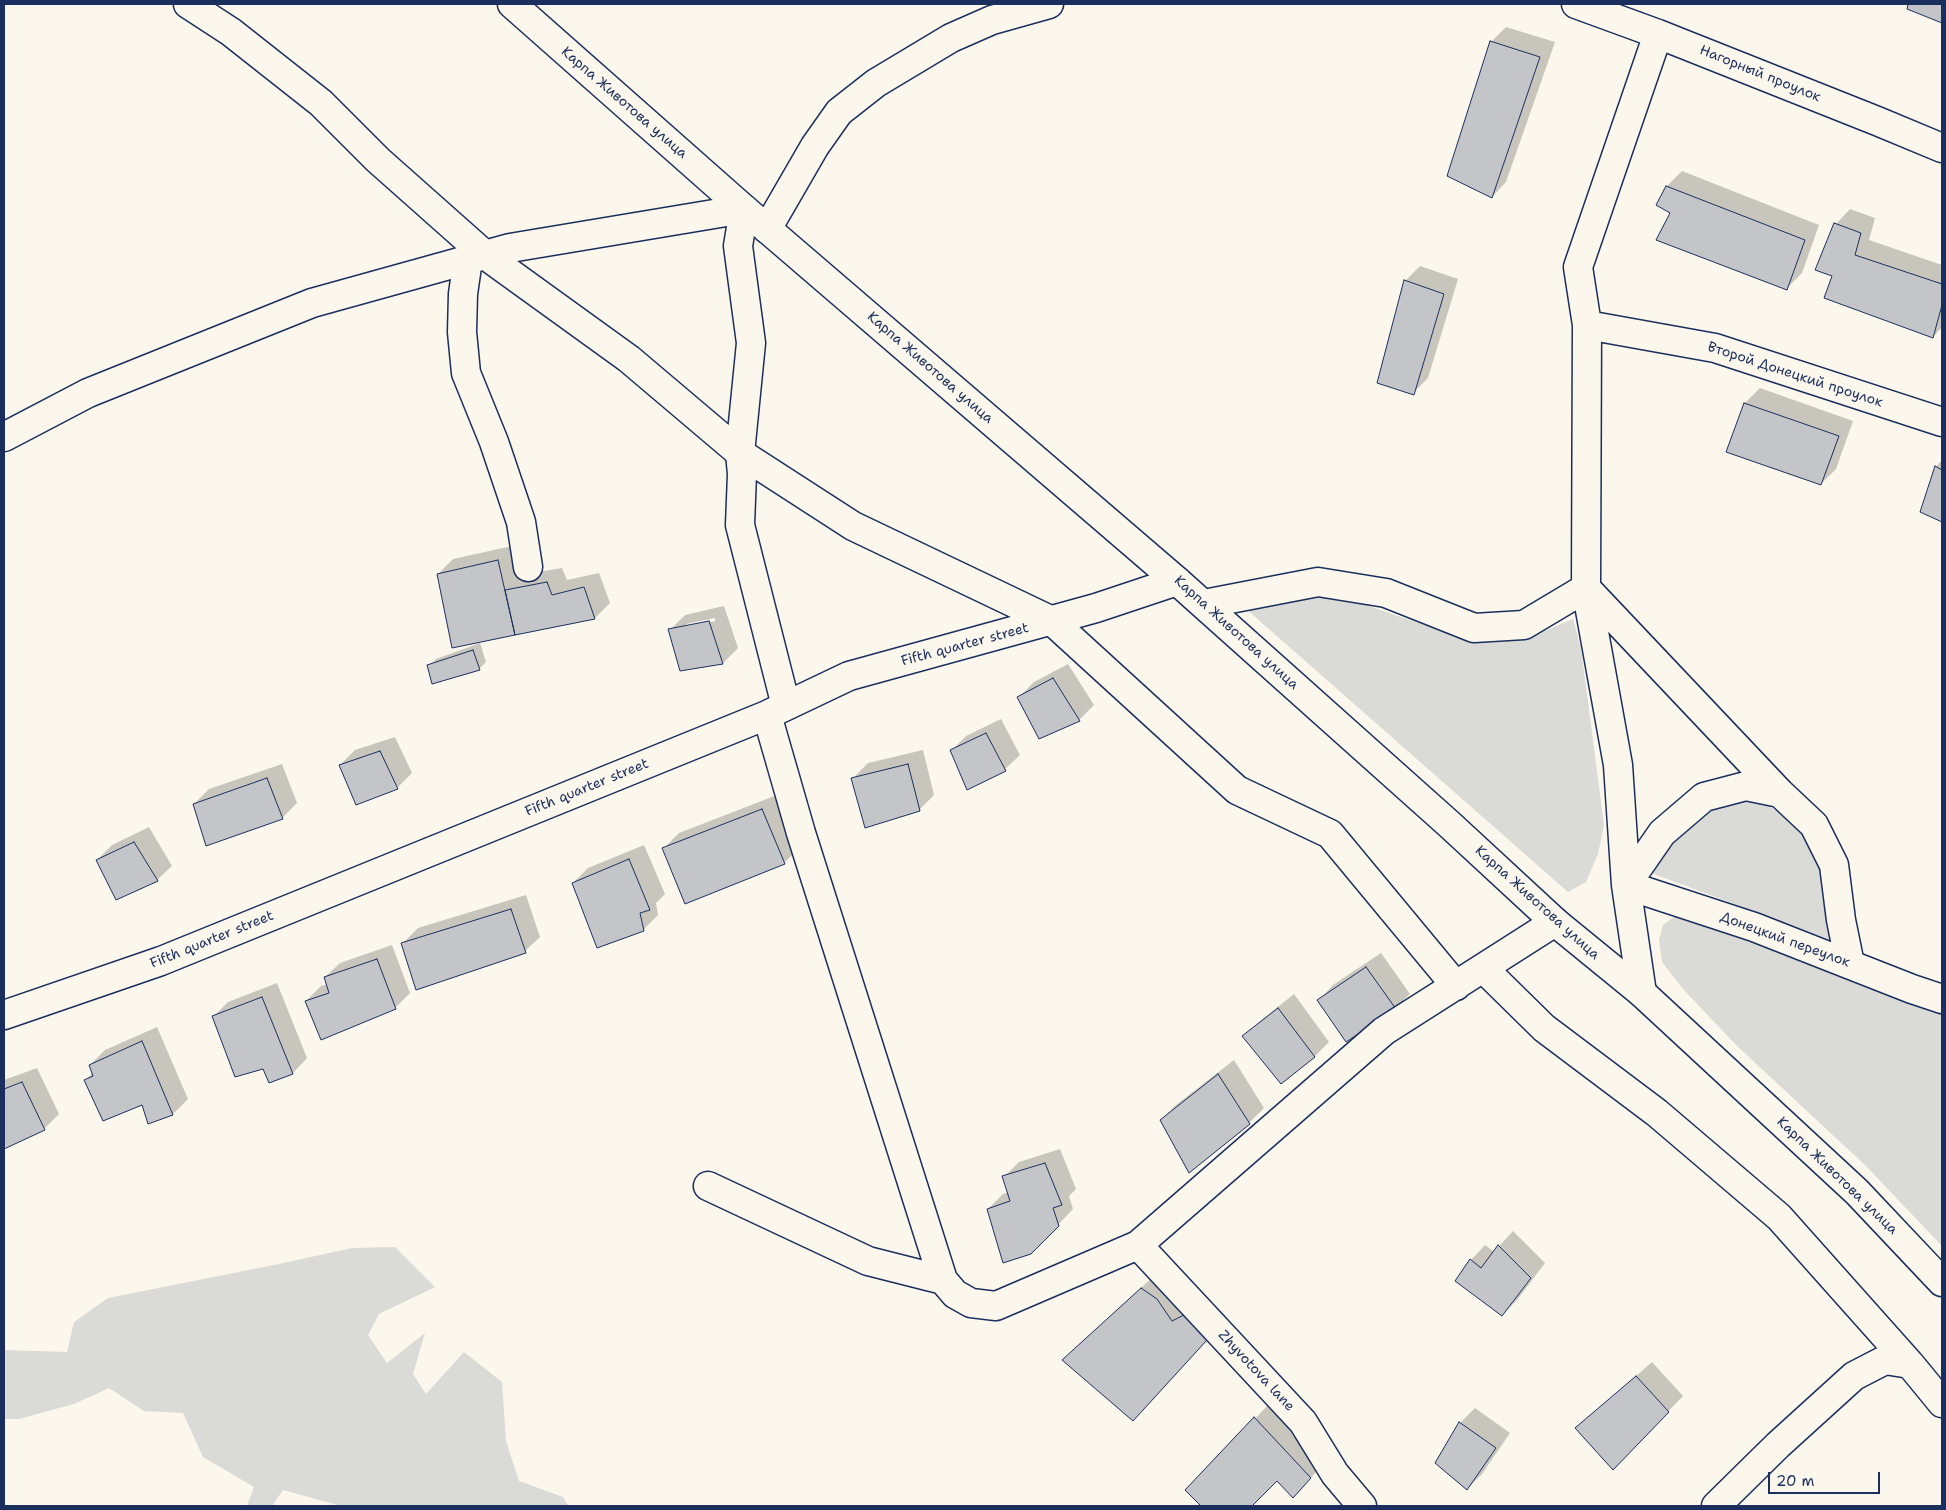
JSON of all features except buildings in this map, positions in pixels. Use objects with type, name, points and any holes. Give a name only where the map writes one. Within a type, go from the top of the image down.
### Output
[{"type":"street","points":[[188,4],[231,32],[321,103],[476,257],[629,359],[740,453],[853,526],[1052,621],[1237,790],[1330,834],[1456,986]]},
{"type":"street","name":"Карпа Животова улица","points":[[512,4],[767,229],[1177,580],[1556,922],[1642,993],[1857,1192],[1942,1282]]},
{"type":"street","points":[[767,229],[815,146],[840,112],[876,83],[951,38],[992,20],[1049,4]]},
{"type":"street","name":"Нагорный проулок","points":[[1576,4],[1658,34],[1942,148]]},
{"type":"street","points":[[1642,993],[1626,885],[1618,765],[1586,588],[1587,325],[1578,267],[1658,34]]},
{"type":"street","points":[[4,437],[88,393],[312,303],[510,248],[744,209],[738,246],[751,343],[740,453],[740,525],[801,833],[942,1280],[955,1294],[972,1303],[996,1306],[1138,1245],[1384,1031],[1556,922]]},
{"type":"street","points":[[476,257],[462,304],[462,332],[466,373],[494,442],[522,522],[528,567]]},
{"type":"street","name":"Второй Донецкий проулок","points":[[1587,325],[1715,348],[1942,422]]},
{"type":"street","name":"Fifth quarter street","points":[[4,1015],[161,961],[777,710],[850,676],[1052,621],[1177,580]]},
{"type":"street","points":[[1204,604],[1318,582],[1386,594],[1474,628],[1524,625],[1586,588]]},
{"type":"street","points":[[1586,588],[1780,793],[1814,825],[1834,865],[1841,920],[1850,964]]},
{"type":"street","points":[[1626,885],[1662,833],[1704,797],[1746,786],[1780,793]]},
{"type":"street","name":"Донецкий переулок","points":[[1626,885],[1754,927],[1942,1000]]},
{"type":"street","points":[[1483,968],[1544,1028],[1657,1113],[1778,1217],[1910,1364],[1942,1403]]},
{"type":"street","points":[[708,1186],[868,1261],[942,1280]]},
{"type":"street","name":"Zhyvotova lane","points":[[1138,1245],[1302,1422],[1335,1474],[1362,1506]]},
{"type":"street","points":[[1716,1506],[1778,1445],[1854,1376],[1884,1360],[1910,1364]]},
{"type":"shaded area","points":[[1323,597],[1366,605],[1474,642],[1523,640],[1573,619],[1581,648],[1604,825],[1598,854],[1586,882],[1568,892],[1245,608],[1288,598]]},
{"type":"shaded area","points":[[1755,799],[1794,820],[1818,850],[1834,941],[1651,873],[1667,846],[1714,805]]},
{"type":"shaded area","points":[[1681,912],[1942,1010],[1942,1246],[1865,1165],[1737,1046],[1683,989],[1662,962],[1659,940],[1663,925]]},
{"type":"shaded area","points":[[395,1247],[435,1287],[379,1314],[368,1335],[387,1363],[425,1333],[413,1374],[426,1394],[464,1352],[502,1382],[506,1441],[519,1481],[563,1497],[568,1506],[341,1506],[283,1490],[272,1506],[247,1506],[254,1487],[203,1457],[183,1413],[144,1411],[109,1388],[74,1404],[19,1419],[4,1419],[4,1350],[67,1352],[74,1322],[108,1298],[352,1248]]}]
